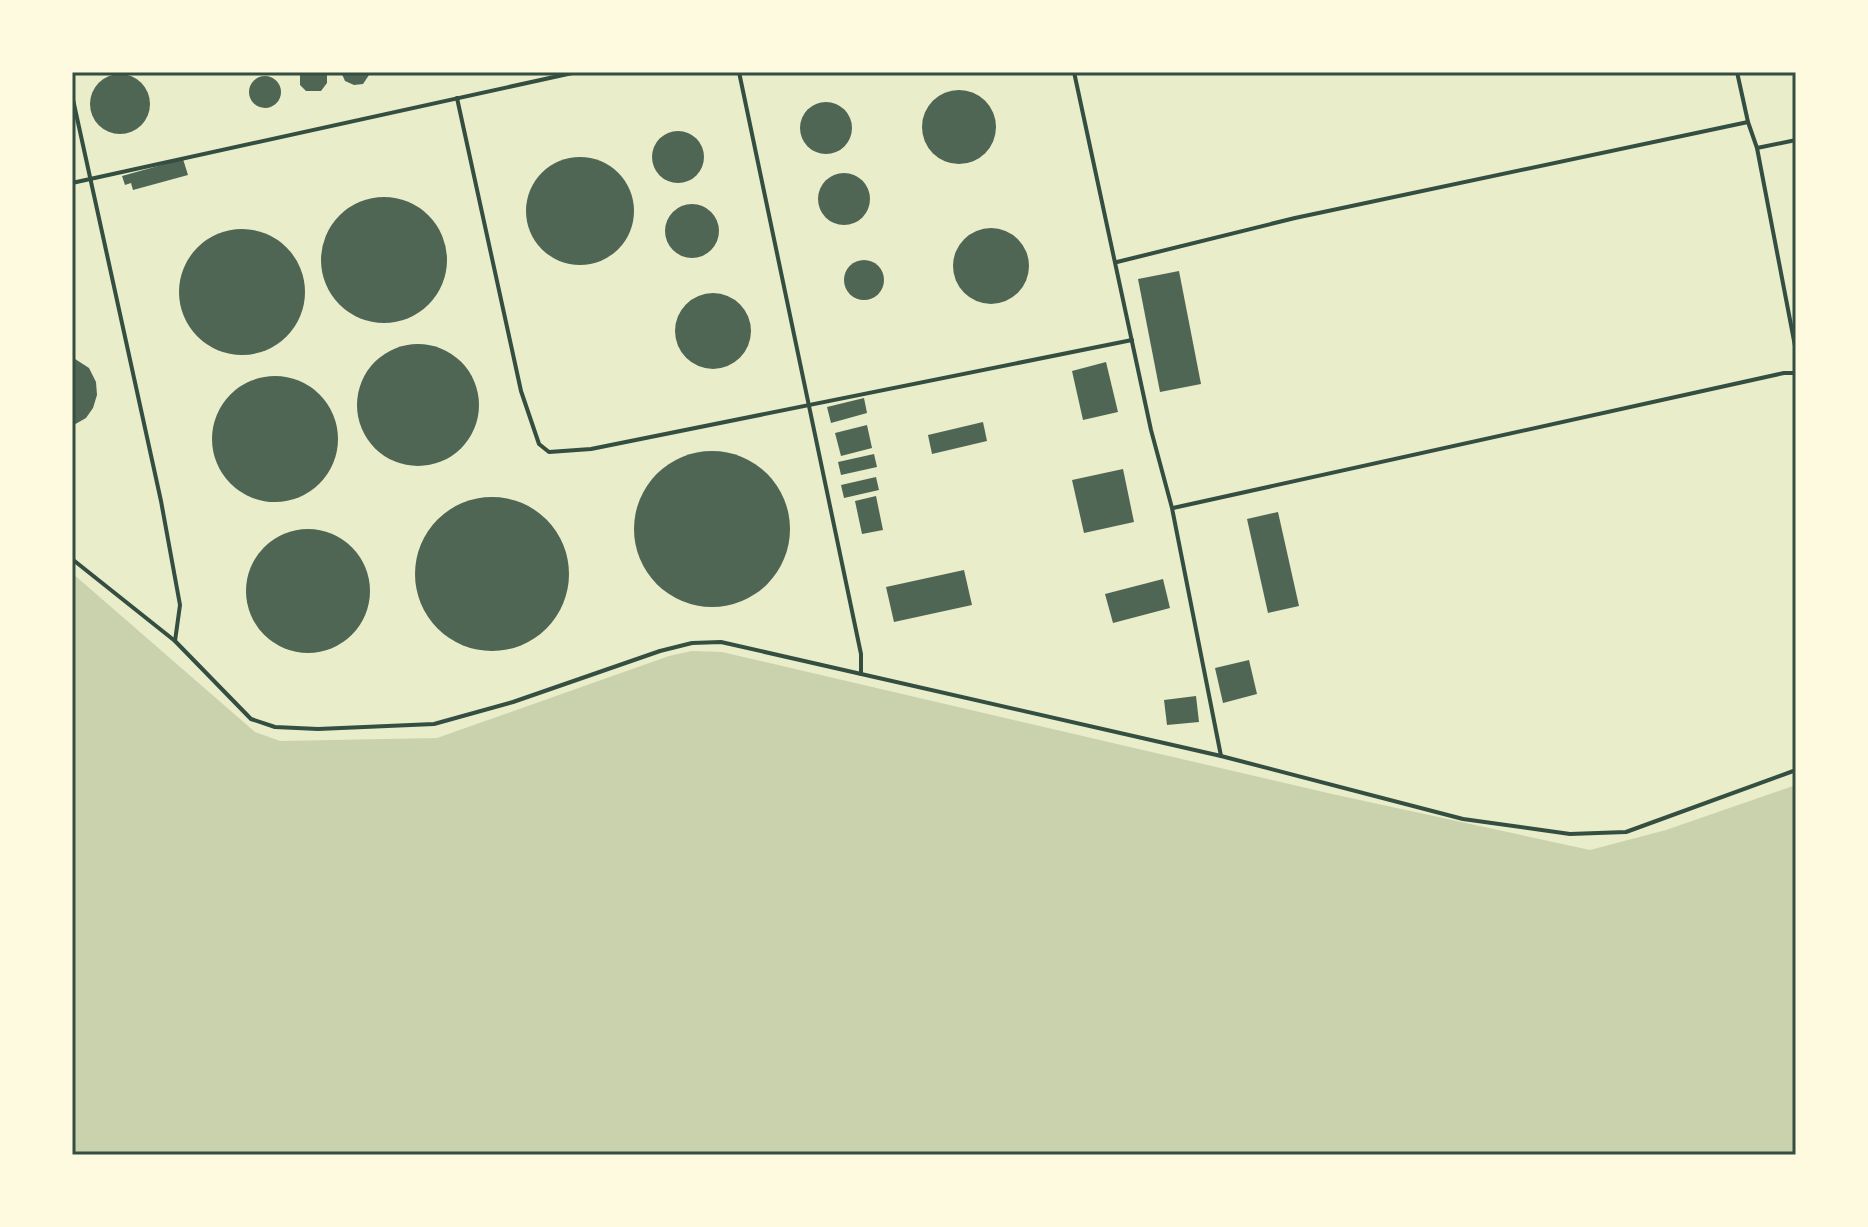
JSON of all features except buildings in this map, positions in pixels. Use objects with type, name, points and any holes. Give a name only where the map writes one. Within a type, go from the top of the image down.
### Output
[{"type":"lane","points":[[72,183],[577,72]]},
{"type":"lane","points":[[739,72],[861,654],[861,674]]},
{"type":"lane","points":[[1074,72],[1151,430],[1172,508],[1221,756]]},
{"type":"lane","points":[[1737,72],[1757,148],[1796,351]]},
{"type":"lane","points":[[72,95],[161,501],[180,605],[175,641]]},
{"type":"lane","points":[[457,98],[521,391],[539,444],[549,452],[591,449],[1132,340]]},
{"type":"lane","points":[[1116,262],[1295,218],[1748,122]]},
{"type":"lane","points":[[1757,148],[1796,140]]},
{"type":"lane","points":[[1172,508],[1784,373],[1796,373]]},
{"type":"lane","points":[[72,559],[175,641],[251,719],[275,727],[318,729],[434,724],[513,702],[660,651],[692,643],[721,642],[1221,756],[1463,819],[1570,834],[1626,832],[1796,770]]},
{"type":"green space","points":[[72,573],[255,732],[280,741],[437,738],[669,656],[692,651],[722,652],[1332,794],[1590,850],[1666,830],[1796,785],[1796,1155],[72,1155]]}]
